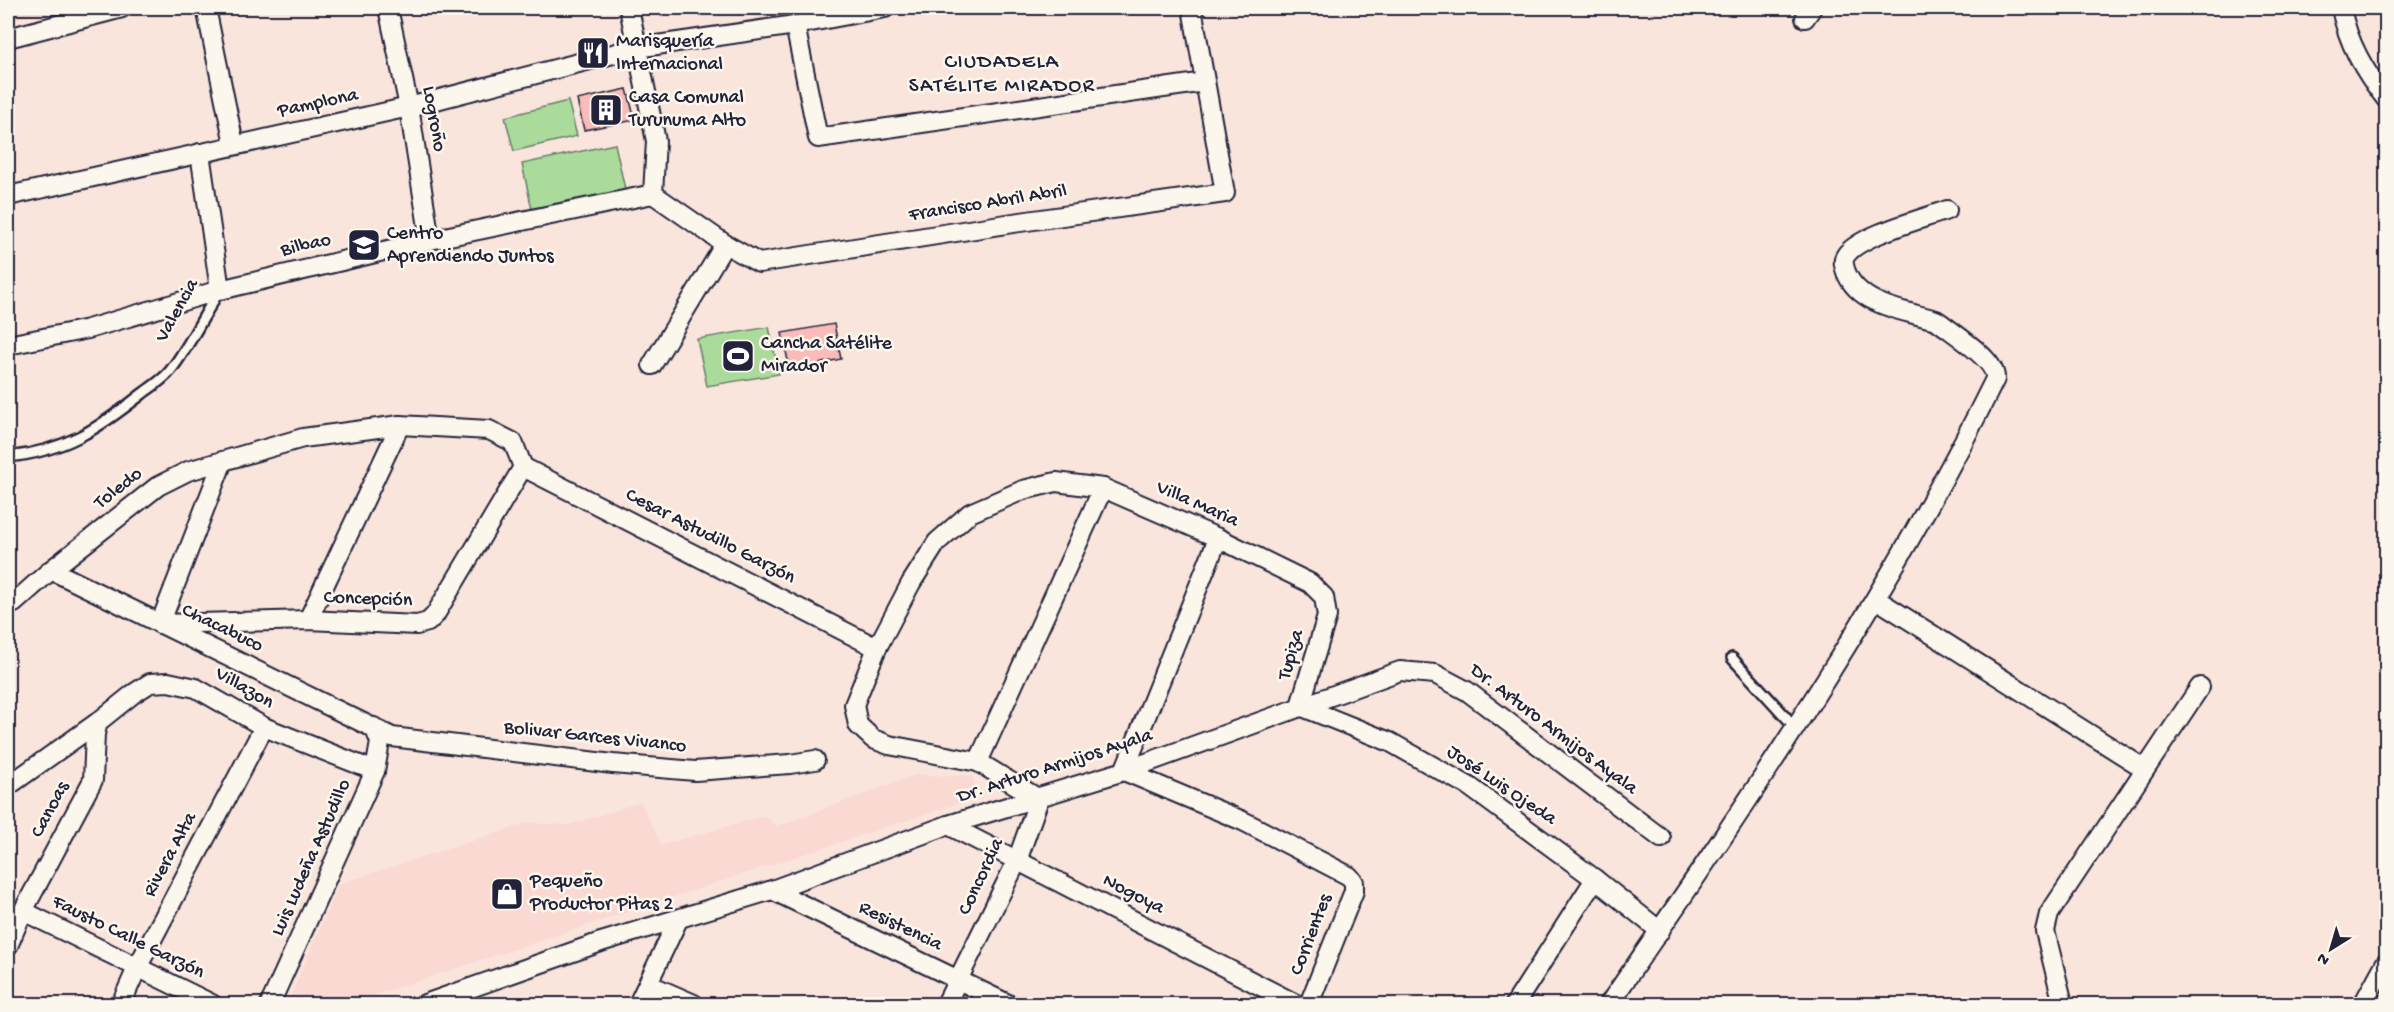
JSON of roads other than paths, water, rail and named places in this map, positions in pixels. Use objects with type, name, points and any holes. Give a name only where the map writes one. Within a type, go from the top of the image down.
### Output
[{"type":"street","points":[[8,38],[122,8]]},
{"type":"street","points":[[206,8],[234,144]]},
{"type":"street","name":"Logroño","points":[[388,8],[409,107],[430,240]]},
{"type":"street","points":[[628,8],[656,141],[652,194],[725,244],[652,365]]},
{"type":"street","name":"Pamplona","points":[[8,196],[409,107],[636,48],[795,25],[885,8]]},
{"type":"street","points":[[795,25],[818,138],[1205,82],[1192,8]]},
{"type":"street","points":[[2342,8],[2346,30],[2365,72],[2386,99]]},
{"type":"street","name":"Francisco Abril Abril","points":[[725,244],[759,263],[1224,193],[1205,82]]},
{"type":"street","name":"Valencia","points":[[200,153],[220,290]]},
{"type":"street","name":"Bilbao","points":[[8,345],[88,329],[220,290],[430,240],[652,194]]},
{"type":"street","points":[[1609,1005],[1711,856],[1876,598],[1942,482],[1980,409],[1995,373],[1986,360],[1936,320],[1868,298],[1847,275],[1843,261],[1845,255],[1857,245],[1947,210]]},
{"type":"street","points":[[308,620],[400,425]]},
{"type":"street","name":"Toledo","points":[[11,604],[158,486],[188,471],[303,438],[400,425],[489,430],[513,442],[523,467]]},
{"type":"street","points":[[159,624],[223,461]]},
{"type":"street","name":"Concepción","points":[[159,624],[308,620],[417,625],[428,622],[435,615],[523,467]]},
{"type":"street","name":"Cesar Astudillo Garzón","points":[[523,467],[877,648]]},
{"type":"street","name":"Villa Maria","points":[[978,762],[888,745],[873,739],[858,724],[854,705],[877,648],[911,583],[938,542],[970,513],[1023,490],[1056,482],[1103,488],[1218,538],[1310,582],[1324,597],[1327,616]]},
{"type":"street","points":[[1039,799],[978,762],[1103,488]]},
{"type":"street","points":[[1124,771],[1218,538]]},
{"type":"street","name":"Chacabuco","points":[[51,570],[374,727]]},
{"type":"street","points":[[1876,598],[2145,769]]},
{"type":"street","name":"Tupiza","points":[[1300,706],[1327,616]]},
{"type":"street","name":"Dr. Arturo Armijos Ayala","points":[[425,1005],[601,942],[772,890],[948,825],[1039,799],[1124,771],[1400,671],[1435,674],[1467,691],[1661,838]]},
{"type":"street","name":"Villazon","points":[[8,786],[98,722],[133,693],[150,684],[168,682],[196,688],[264,727],[375,771]]},
{"type":"street","points":[[2063,1005],[2045,931],[2049,914],[2200,687]]},
{"type":"street","name":"José Luis Ojeda","points":[[1300,706],[1390,742],[1470,787],[1595,879],[1660,931]]},
{"type":"street","name":"Canoas","points":[[8,946],[23,911],[93,780],[95,734],[98,722]]},
{"type":"street","name":"Rivera Alta","points":[[121,1005],[137,968],[264,727]]},
{"type":"street","name":"Bolivar Garces Vivanco","points":[[374,727],[392,737],[408,741],[696,771],[815,760]]},
{"type":"street","name":"Luis Ludeña Astudillo","points":[[270,1005],[375,771],[380,742],[374,727]]},
{"type":"street","name":"Corrientes","points":[[1124,771],[1243,821],[1349,876],[1354,882],[1354,891],[1310,1005]]},
{"type":"street","name":"Concordia","points":[[946,1005],[1017,861],[1039,799]]},
{"type":"street","name":"Nogoya","points":[[948,825],[1296,1005]]},
{"type":"street","points":[[1515,1005],[1595,879]]},
{"type":"street","name":"Resistencia","points":[[772,890],[1008,1005]]},
{"type":"street","name":"Fausto Calle Garzón","points":[[23,911],[212,1005]]},
{"type":"street","points":[[638,1005],[678,920]]},
{"type":"street","points":[[2363,1005],[2386,962]]},
{"type":"street","points":[[648,984],[694,1005]]},
{"type":"lane","name":"Valencia","points":[[8,457],[33,454],[49,449],[74,440],[105,424],[169,372],[220,290]]},
{"type":"lane","points":[[1732,658],[1795,727]]},
{"type":"place","name":"Marisquería Internacional","points":[[593,53]]},
{"type":"place","name":"Casa Comunal Turunuma Alto","points":[[606,110]]},
{"type":"place","name":"Centro Aprendiendo Juntos","points":[[364,245]]},
{"type":"place","name":"Cancha Satélite Mirador","points":[[738,356]]},
{"type":"place","name":"Pequeño Productor Pitas 2","points":[[507,894]]},
{"type":"district","name":"CIUDADELA SATÉLITE MIRADOR","points":[[1002,75]]}]
